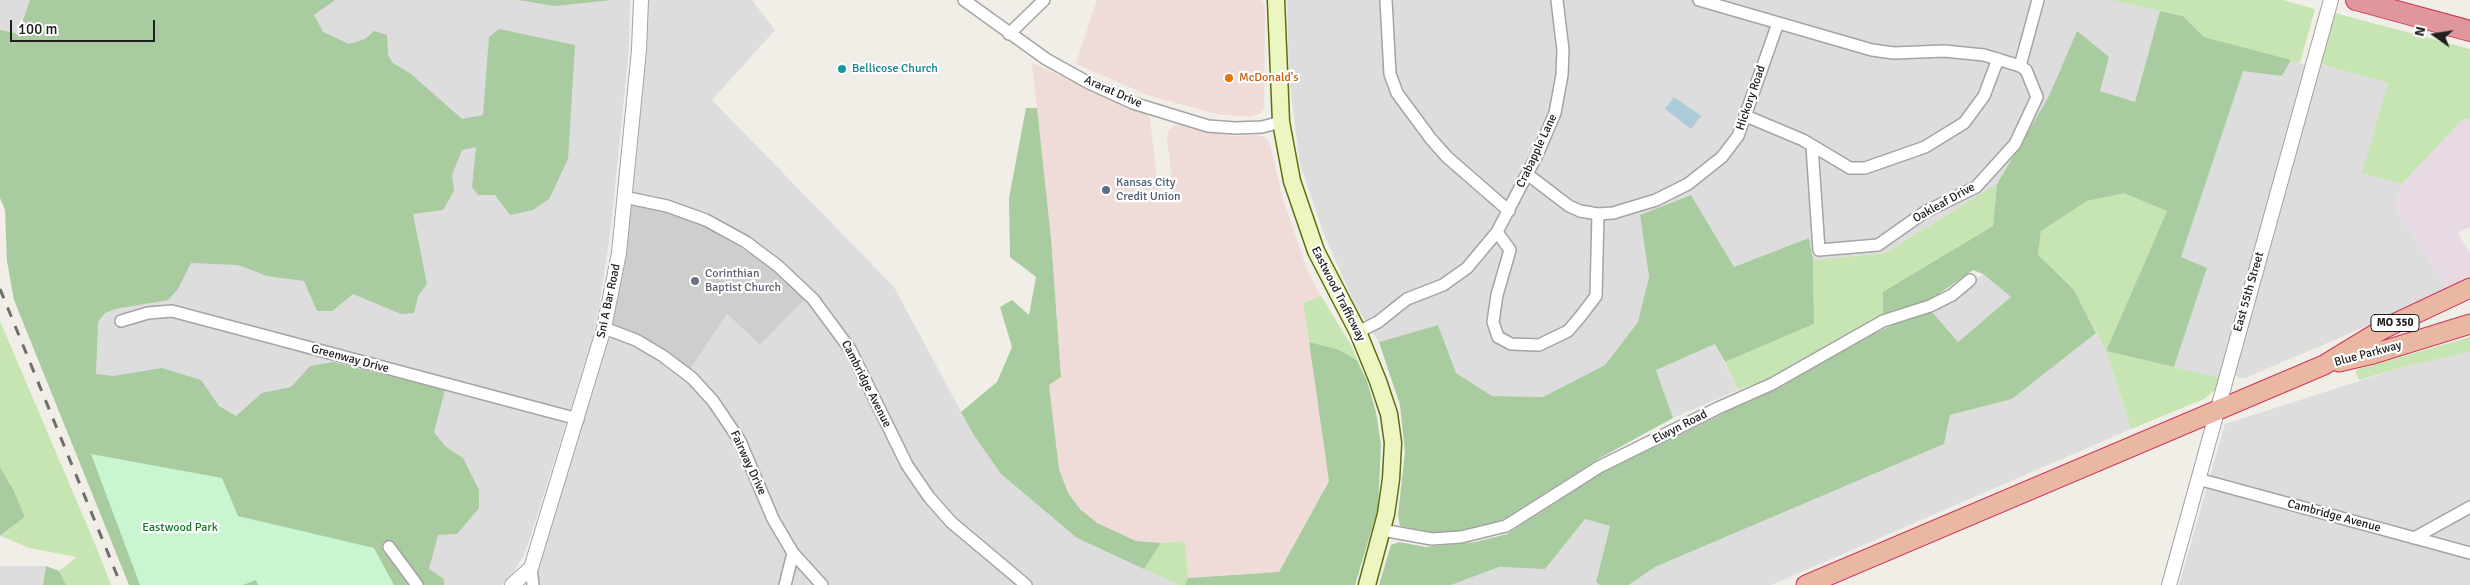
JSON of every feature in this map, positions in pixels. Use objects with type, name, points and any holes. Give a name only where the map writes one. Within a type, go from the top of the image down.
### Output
[{"type":"highway","points":[[2356,0],[2470,31]]},
{"type":"highway","name":"Blue Parkway","points":[[1806,585],[2324,365],[2383,329],[2470,288]]},
{"type":"highway","name":"Blue Parkway","points":[[2324,365],[2374,354],[2470,324]]},
{"type":"main road","name":"Eastwood Trafficway","points":[[1276,0],[1281,122],[1292,181],[1316,251],[1358,332],[1378,380],[1389,414],[1393,443],[1391,479],[1382,530],[1367,585]]},
{"type":"street","name":"Sni A Bar Road","points":[[531,568],[578,419],[604,328],[619,253],[640,50],[641,0]]},
{"type":"street","name":"Ararat Drive","points":[[964,0],[1009,34],[1088,83],[1133,102],[1208,126],[1262,127],[1281,122]]},
{"type":"street","points":[[1009,34],[1044,0]]},
{"type":"street","points":[[1386,0],[1390,74],[1398,93],[1442,151],[1509,211]]},
{"type":"street","name":"Crabapple Lane","points":[[1497,232],[1548,132],[1560,92],[1563,50],[1557,0]]},
{"type":"street","points":[[1699,0],[1872,50],[1894,53],[1944,51],[1984,54],[2020,66],[2038,0]]},
{"type":"street","name":"East 55th Street","points":[[2169,585],[2331,0]]},
{"type":"street","name":"Hickory Road","points":[[1527,174],[1569,206],[1580,211],[1598,214],[1613,212],[1656,200],[1688,184],[1722,157],[1738,136],[1778,23]]},
{"type":"street","points":[[1746,116],[1812,146],[1850,168],[1865,168],[1925,147],[1964,123],[1984,96],[1998,59]]},
{"type":"street","name":"Oakleaf Drive","points":[[1812,146],[1819,250],[1878,245],[1925,212],[1976,187],[2015,144],[2037,97],[2026,70],[2020,66]]},
{"type":"street","name":"Cambridge Avenue","points":[[624,197],[667,206],[714,224],[752,246],[778,266],[812,299],[850,350],[907,465],[929,497],[951,522],[1026,585]]},
{"type":"street","points":[[1358,332],[1378,322],[1407,299],[1443,286],[1467,268],[1497,232],[1510,250],[1497,295],[1493,322],[1498,337],[1511,344],[1539,345],[1568,331],[1596,296],[1598,214]]},
{"type":"street","name":"Elwyn Road","points":[[1382,530],[1432,539],[1461,537],[1506,526],[1599,467],[1718,408],[1772,384],[1883,321],[1930,306],[1952,295],[1970,280]]},
{"type":"street","name":"Greenway Drive","points":[[121,321],[148,313],[172,311],[578,419]]},
{"type":"street","name":"Fairway Drive","points":[[604,328],[636,340],[663,356],[692,378],[714,401],[740,440],[773,519],[793,553],[822,585]]},
{"type":"street","name":"Cambridge Avenue","points":[[2198,479],[2470,553]]},
{"type":"street","points":[[2414,538],[2470,507]]},
{"type":"street","points":[[389,547],[417,585]]},
{"type":"street","points":[[785,585],[793,553]]},
{"type":"street","points":[[512,585],[531,568]]},
{"type":"street","points":[[531,568],[533,585]]},
{"type":"shaded area","points":[[0,0],[77,0],[41,48],[0,39]]},
{"type":"shaded area","points":[[305,0],[630,0],[629,49],[611,227],[599,309],[590,347],[524,555],[513,573],[502,585],[254,585],[94,404],[59,298],[286,33]]},
{"type":"shaded area","points":[[645,0],[752,0],[775,30],[712,100],[894,287],[973,434],[1001,474],[1077,538],[1179,585],[538,585],[537,566],[605,342],[613,337],[641,347],[683,378],[727,314],[760,345],[814,290],[780,261],[704,213],[665,200],[632,193],[629,189]]},
{"type":"shaded area","points":[[1097,0],[1262,0],[1265,6],[1264,109],[1259,114],[1251,117],[1216,114],[1148,95],[1076,64]]},
{"type":"shaded area","points":[[1287,0],[2110,0],[2160,11],[2135,103],[2100,91],[2077,31],[2049,96],[1997,184],[1885,253],[1813,260],[1809,238],[1734,267],[1691,195],[1640,215],[1649,277],[1638,322],[1605,365],[1543,397],[1492,396],[1456,373],[1438,325],[1379,342],[1354,303],[1324,234],[1300,164],[1289,80]]},
{"type":"shaded area","points":[[2291,60],[2305,65],[2220,378],[2174,367],[2207,268],[2181,258],[2243,70],[2282,76]]},
{"type":"shaded area","points":[[1032,63],[1146,114],[1150,119],[1159,200],[1174,198],[1167,138],[1168,131],[1174,126],[1180,124],[1230,136],[1258,135],[1266,138],[1270,144],[1282,196],[1308,272],[1321,296],[1303,303],[1329,480],[1279,572],[1188,578],[1185,541],[1161,543],[1136,541],[1118,534],[1097,523],[1080,509],[1068,493],[1059,469],[1049,385],[1061,377],[1051,237]]},
{"type":"shaded area","points":[[2320,64],[2388,83],[2363,173],[2402,184],[2395,207],[2447,289],[2346,335],[2245,378],[2239,378],[2235,374],[2234,366]]},
{"type":"shaded area","points":[[2463,119],[2470,119],[2470,227],[2458,233],[2470,253],[2470,279],[2447,289],[2395,207],[2402,184]]},
{"type":"shaded area","points":[[631,204],[671,213],[702,224],[757,258],[784,279],[805,299],[760,345],[727,314],[690,369],[664,350],[613,325],[611,320]]},
{"type":"shaded area","points":[[1983,274],[2011,297],[1958,342],[1932,312]]},
{"type":"shaded area","points":[[2096,333],[2106,351],[2131,429],[1771,585],[1630,585],[1655,567],[1944,444],[1950,415],[2012,399]]},
{"type":"shaded area","points":[[1715,344],[1738,390],[1673,418],[1656,370]]},
{"type":"shaded area","points":[[2470,352],[2470,585],[2179,585],[2225,424],[2403,367]]},
{"type":"shaded area","points":[[1584,519],[1610,525],[1596,582],[1600,585],[1451,585],[1499,567],[1544,569]]},
{"type":"shaded area","points":[[46,566],[43,585],[0,585],[0,567]]},
{"type":"green space","points":[[30,0],[335,0],[314,15],[323,32],[349,44],[365,39],[374,31],[387,35],[388,55],[393,63],[411,74],[462,119],[483,115],[489,37],[499,29],[575,45],[568,159],[549,199],[533,210],[510,215],[495,195],[478,195],[472,187],[476,147],[462,150],[452,175],[454,191],[443,210],[413,214],[427,284],[418,296],[414,313],[401,314],[353,294],[332,311],[317,311],[304,281],[267,276],[238,265],[191,263],[178,289],[168,300],[115,309],[105,313],[98,322],[96,374],[113,376],[162,368],[201,380],[219,406],[236,416],[262,393],[291,387],[310,366],[333,362],[445,390],[434,432],[445,446],[463,458],[479,490],[479,508],[457,534],[438,535],[429,569],[444,579],[444,585],[129,585],[14,300],[7,261],[5,210],[0,198],[0,30],[18,34]]},
{"type":"green space","points":[[518,0],[612,0],[555,6]]},
{"type":"green space","points":[[2110,0],[2283,0],[2315,9],[2300,63],[2204,37],[2183,16]]},
{"type":"green space","points":[[2160,11],[2183,16],[2204,37],[2291,60],[2282,76],[2243,71],[2181,257],[2207,268],[2174,367],[2106,351],[2167,211],[2124,193],[2087,201],[2041,231],[2038,255],[2074,290],[2096,333],[2012,399],[1950,415],[1944,444],[1655,567],[1629,585],[1600,585],[1596,582],[1610,526],[1585,519],[1545,569],[1499,567],[1451,585],[1379,585],[1391,545],[1399,542],[1426,547],[1475,542],[1507,534],[1603,472],[1769,391],[1872,334],[1898,323],[1932,312],[1958,342],[2011,297],[1983,274],[1973,270],[1933,298],[1883,315],[1883,292],[1993,226],[1997,184],[2049,96],[2077,31],[2109,57],[2100,91],[2135,102]]},
{"type":"green space","points":[[2335,13],[2470,49],[2470,119],[2463,119],[2402,184],[2362,173],[2388,83],[2320,64]]},
{"type":"green space","points":[[1026,108],[1037,108],[1051,238],[1061,377],[1049,385],[1059,469],[1068,493],[1080,509],[1097,523],[1136,541],[1161,543],[1144,569],[1077,538],[1001,474],[973,434],[961,412],[997,382],[1012,347],[1000,307],[1012,300],[1029,315],[1036,277],[1010,257],[1009,198]]},
{"type":"green space","points":[[1997,184],[1993,226],[1884,292],[1883,315],[1768,379],[1738,390],[1725,362],[1814,324],[1813,260],[1885,253]]},
{"type":"green space","points":[[2124,192],[2167,211],[2106,351],[2074,290],[2038,256],[2041,231],[2087,201]]},
{"type":"green space","points":[[1691,195],[1734,267],[1809,238],[1813,260],[1814,324],[1725,362],[1715,344],[1656,370],[1673,418],[1600,458],[1506,518],[1475,530],[1439,534],[1400,526],[1398,515],[1405,452],[1400,405],[1379,342],[1438,325],[1456,373],[1492,396],[1543,397],[1605,365],[1638,322],[1649,277],[1640,215]]},
{"type":"green space","points":[[1321,296],[1351,345],[1357,360],[1337,349],[1309,342],[1303,303]]},
{"type":"green space","points":[[0,321],[111,585],[66,585],[59,571],[77,557],[29,548],[1,536],[25,517],[14,491],[0,467]]},
{"type":"green space","points":[[2470,337],[2470,352],[2403,367],[2359,380],[2356,373],[2356,370]]},
{"type":"green space","points":[[1309,342],[1337,349],[1357,360],[1367,381],[1376,412],[1381,445],[1378,508],[1355,585],[1185,585],[1188,578],[1279,572],[1329,481]]},
{"type":"green space","points":[[2106,351],[2220,378],[2215,390],[2204,399],[2131,429]]},
{"type":"green space","name":"Eastwood Park","points":[[91,454],[222,478],[238,516],[374,548],[394,585],[258,585],[256,580],[243,585],[140,585]]},
{"type":"green space","points":[[0,467],[14,491],[25,517],[0,536]]},
{"type":"green space","points":[[1185,541],[1188,578],[1185,585],[1179,585],[1144,569],[1161,543]]},
{"type":"green space","points":[[46,566],[59,571],[66,585],[43,585]]},
{"type":"water","points":[[1674,97],[1701,116],[1691,129],[1665,109]]},
{"type":"railway","points":[[0,289],[121,585]]},
{"type":"place","name":"Bellicose Church","points":[[842,69]]},
{"type":"place","name":"McDonald's","points":[[1229,78]]},
{"type":"place","name":"Kansas City Credit Union","points":[[1106,190]]},
{"type":"place","name":"Corinthian Baptist Church","points":[[695,281]]}]
